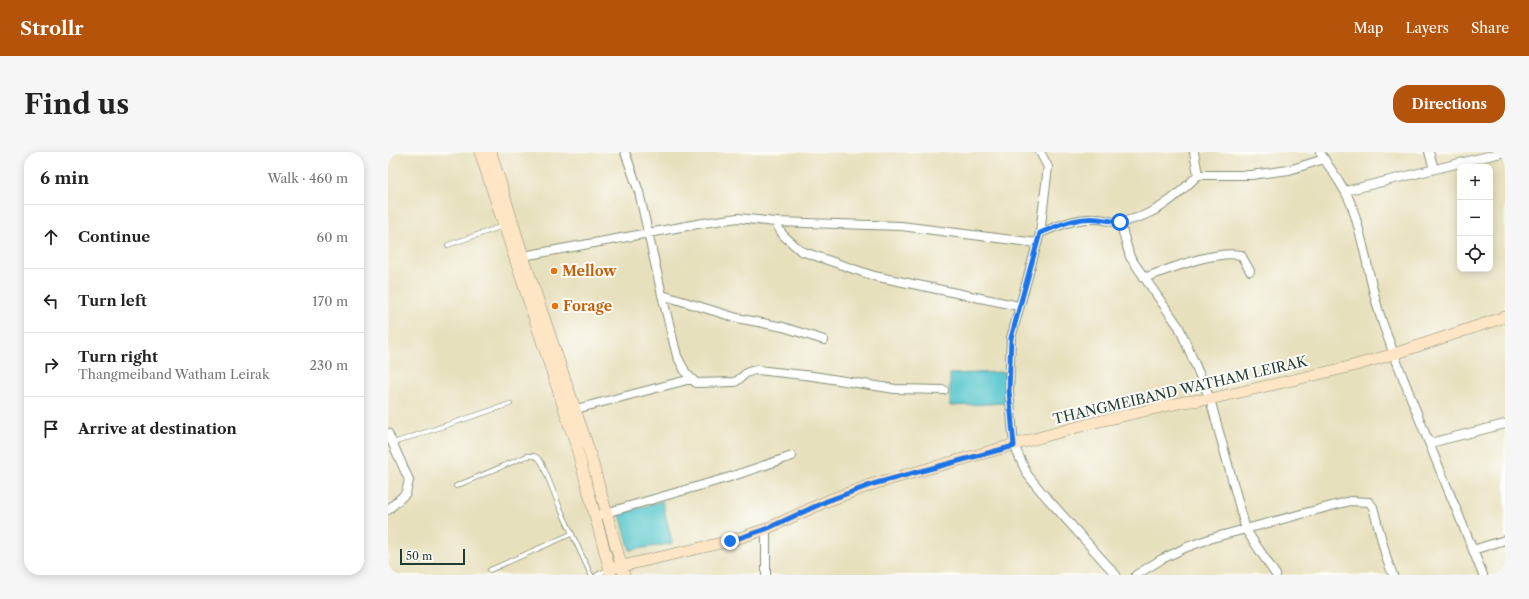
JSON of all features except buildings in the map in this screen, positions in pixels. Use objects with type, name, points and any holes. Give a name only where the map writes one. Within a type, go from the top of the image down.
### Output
[{"type":"street","points":[[480,152],[503,226],[518,257],[576,409],[608,512],[623,570]]},
{"type":"street","points":[[490,152],[518,257],[595,516],[610,572]]},
{"type":"street","points":[[625,152],[639,192],[677,356],[686,373],[696,383],[735,382],[740,379],[745,372],[756,370],[813,376],[895,389],[944,390]]},
{"type":"street","points":[[1040,152],[1048,167],[1040,233],[1011,338],[1009,391],[1014,446],[1027,474],[1116,575]]},
{"type":"street","points":[[1194,152],[1198,175]]},
{"type":"street","points":[[1429,152],[1434,169]]},
{"type":"street","points":[[1345,191],[1505,152]]},
{"type":"street","points":[[1040,233],[1063,224],[1086,219],[1120,222],[1153,212],[1171,202],[1198,175],[1251,174],[1289,170],[1322,156],[1345,191],[1358,228],[1377,308],[1483,575]]},
{"type":"street","points":[[518,257],[738,218],[775,222],[901,226],[1037,243]]},
{"type":"street","points":[[775,222],[783,235],[801,251],[809,254],[874,276],[1019,306]]},
{"type":"street","points":[[1120,222],[1130,257],[1179,327],[1210,399],[1246,530],[1276,575]]},
{"type":"street","points":[[1144,278],[1192,261],[1232,253],[1241,255],[1250,271]]},
{"type":"street","points":[[662,295],[737,318],[783,327],[824,340]]},
{"type":"street","name":"THANGMEIBAND WATHAM LEIRAK","points":[[610,572],[623,570],[766,529],[827,501],[873,484],[1014,446],[1092,423],[1183,402],[1210,399],[1349,367],[1394,354],[1505,317]]},
{"type":"street","points":[[576,409],[691,379]]},
{"type":"street","points":[[1430,443],[1505,424]]},
{"type":"street","points":[[388,433],[409,480],[409,486],[406,492],[400,500],[388,510]]},
{"type":"street","points":[[595,516],[730,477],[792,456]]},
{"type":"street","points":[[1136,575],[1162,559],[1187,547],[1212,538],[1350,501],[1369,502],[1373,507],[1387,560],[1393,575]]},
{"type":"street","points":[[766,529],[766,575]]},
{"type":"street","points":[[1473,550],[1505,540]]},
{"type":"lane","points":[[448,244],[503,226]]},
{"type":"lane","points":[[393,443],[510,404]]},
{"type":"lane","points":[[456,486],[522,458],[534,455],[542,463],[571,534],[591,575]]},
{"type":"lane","points":[[490,570],[571,534]]},
{"type":"lane","points":[[597,575],[610,572]]},
{"type":"water","points":[[1005,372],[1005,403],[950,406],[950,374]]},
{"type":"water","points":[[662,501],[672,542],[671,544],[630,550],[620,514]]},
{"type":"place","name":"Mellow","points":[[554,271]]},
{"type":"place","name":"Forage","points":[[555,306]]},
{"type":"route","points":[[730,541],[766,529],[827,501],[873,484],[1014,446],[1009,391],[1011,338],[1040,233],[1063,224],[1086,219],[1120,222]]}]
